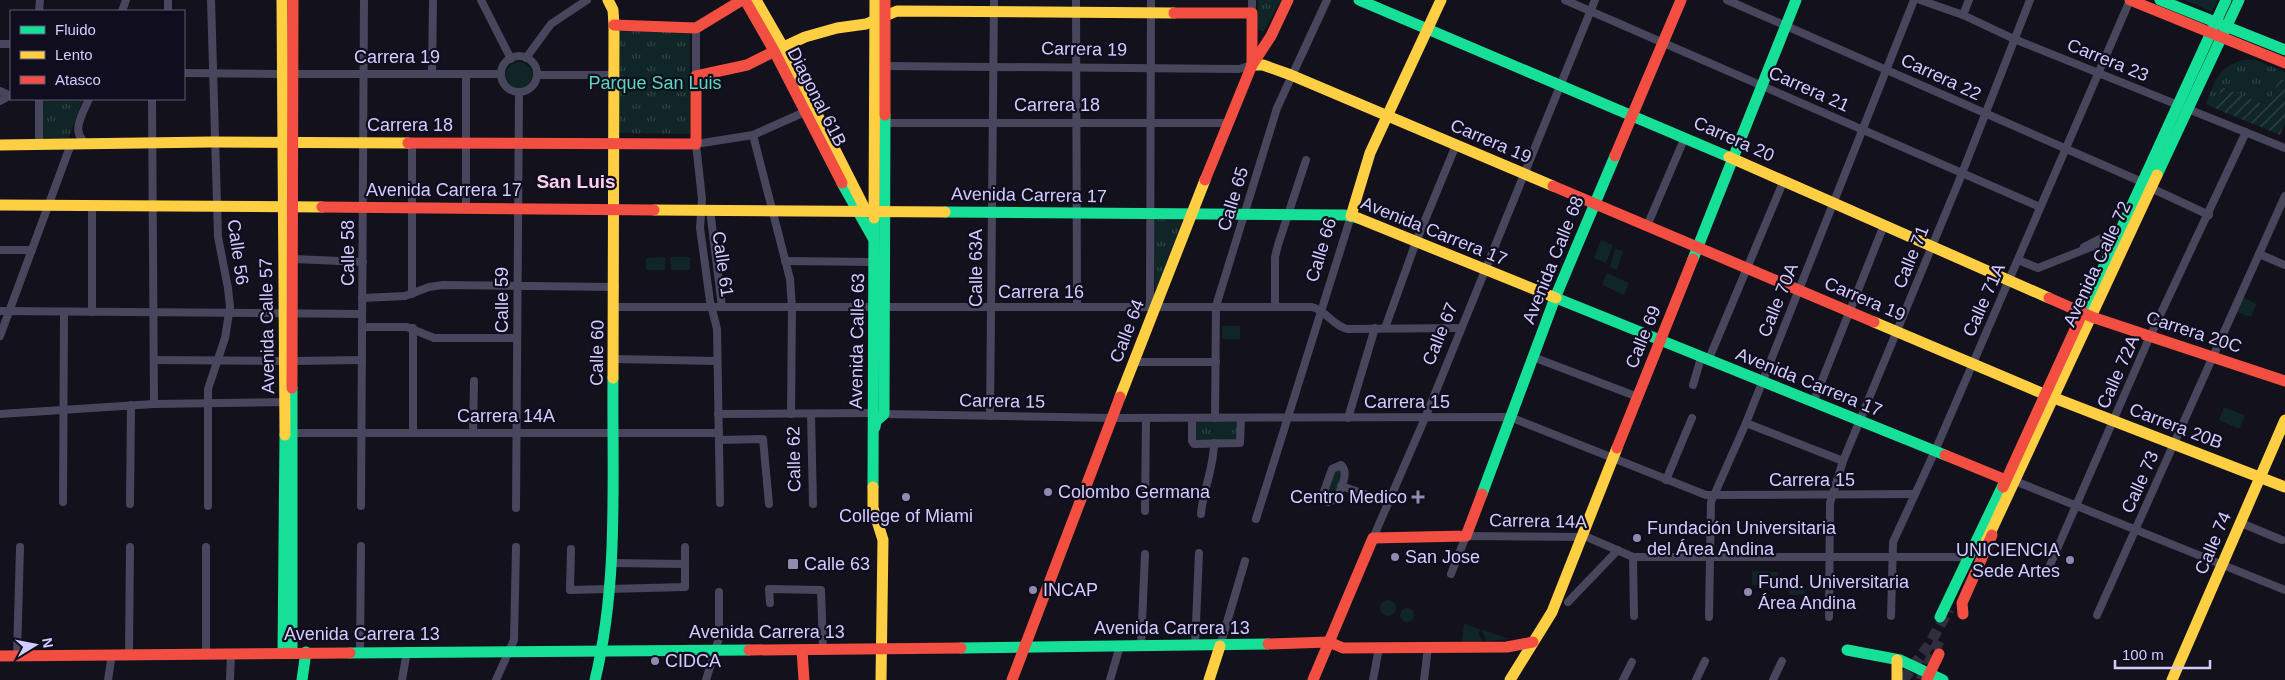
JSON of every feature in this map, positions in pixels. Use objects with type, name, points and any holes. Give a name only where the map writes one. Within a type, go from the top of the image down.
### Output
[{"type":"main road","name":"Avenida Calle 57","points":[[282,0],[288,74]]},
{"type":"main road","name":"Avenida Calle 57","points":[[288,652],[288,74],[293,0]]},
{"type":"main road","name":"Calle 60","points":[[595,680],[602,651],[611,563],[615,307],[614,25],[613,10],[608,0]]},
{"type":"main road","name":"Avenida Calle 63","points":[[874,0],[874,181],[870,211],[880,307],[878,414],[873,436],[872,508],[882,540],[881,680]]},
{"type":"main road","name":"Avenida Calle 63","points":[[880,307],[875,243],[870,211],[885,122],[885,0]]},
{"type":"main road","name":"Calle 64","points":[[1012,680],[1113,418],[1152,306],[1252,66],[1271,36],[1288,0]]},
{"type":"main road","name":"Carrera 20","points":[[1359,0],[1633,114],[2087,315]]},
{"type":"main road","name":"Calle 66","points":[[1350,216],[1368,158],[1441,0]]},
{"type":"main road","name":"Avenida Calle 68","points":[[1466,536],[1555,298],[1681,0]]},
{"type":"main road","name":"Calle 69","points":[[1510,680],[1550,618],[1796,0]]},
{"type":"main road","points":[[2130,0],[2218,30],[2285,50]]},
{"type":"main road","points":[[2160,0],[2285,63]]},
{"type":"main road","name":"Avenida Calle 72","points":[[1984,540],[2218,30],[2226,0]]},
{"type":"main road","name":"Avenida Calle 72","points":[[2218,30],[2239,0]]},
{"type":"main road","points":[[614,25],[694,29],[749,1]]},
{"type":"main road","name":"Diagonal 61B","points":[[749,1],[779,50],[809,110],[870,211]]},
{"type":"main road","points":[[696,76],[747,65],[817,33],[862,26],[898,11],[994,6],[1076,6],[1151,12],[1252,12],[1252,66]]},
{"type":"main road","name":"Carrera 19","points":[[1252,66],[1263,65],[1291,75],[1595,203],[1696,248],[1748,268],[2050,396]]},
{"type":"main road","name":"Calle 61","points":[[696,76],[696,144]]},
{"type":"main road","name":"Diagonal 61B","points":[[809,110],[870,211]]},
{"type":"main road","name":"Carrera 18","points":[[0,145],[214,142],[696,144]]},
{"type":"main road","points":[[852,182],[874,181]]},
{"type":"main road","name":"Avenida Calle 72","points":[[2087,315],[2110,251],[2146,185]]},
{"type":"main road","name":"Avenida Carrera 17","points":[[0,205],[1350,216],[2010,481]]},
{"type":"main road","name":"Avenida Calle 57","points":[[288,206],[294,259],[289,313]]},
{"type":"main road","points":[[870,211],[868,226],[875,243]]},
{"type":"main road","name":"Carrera 20C","points":[[2087,315],[2285,381]]},
{"type":"main road","name":"Carrera 20B","points":[[2050,396],[2285,487]]},
{"type":"main road","name":"Avenida Calle 57","points":[[288,652],[294,433],[289,402]]},
{"type":"main road","name":"Calle 74","points":[[2172,680],[2285,420]]},
{"type":"main road","points":[[1940,617],[1969,557],[2010,481]]},
{"type":"main road","points":[[1963,614],[1962,603],[2010,481]]},
{"type":"main road","name":"Carrera 14A","points":[[1373,538],[1466,536]]},
{"type":"main road","name":"Calle 67","points":[[1313,680],[1373,538]]},
{"type":"main road","name":"Avenida Carrera 13","points":[[0,656],[407,651],[1220,646],[1329,642],[1343,648],[1507,647],[1533,642]]},
{"type":"main road","points":[[1209,680],[1220,646]]},
{"type":"main road","points":[[802,650],[804,680]]},
{"type":"main road","points":[[1847,650],[1897,660],[1928,677],[1944,680]]},
{"type":"main road","points":[[302,680],[306,652]]},
{"type":"main road","points":[[1928,677],[1939,654]]},
{"type":"main road","points":[[1897,660],[1897,680]]},
{"type":"street","name":"Calle 56","points":[[208,506],[208,389],[225,338],[230,313],[228,288],[218,237],[211,0]]},
{"type":"street","name":"Calle 58","points":[[361,506],[364,0]]},
{"type":"street","points":[[432,74],[433,0]]},
{"type":"street","points":[[481,0],[511,59]]},
{"type":"street","points":[[526,58],[551,24],[587,0]]},
{"type":"street","points":[[1151,0],[1150,214],[1152,306]]},
{"type":"street","points":[[1252,0],[1252,12]]},
{"type":"street","name":"Calle 65","points":[[1215,418],[1216,306],[1277,108],[1327,0]]},
{"type":"street","name":"Carrera 21","points":[[1564,0],[2040,207]]},
{"type":"street","name":"Calle 67","points":[[1373,538],[1425,418],[1595,0]]},
{"type":"street","name":"Carrera 22","points":[[1728,0],[1886,68],[2209,215]]},
{"type":"street","name":"Calle 70A","points":[[1709,617],[1709,511],[1713,495],[1746,423],[1914,0]]},
{"type":"street","name":"Carrera 23","points":[[1920,0],[2285,148]]},
{"type":"street","points":[[1963,16],[1969,0]]},
{"type":"street","name":"Calle 71","points":[[1829,617],[1830,503],[1832,494],[1843,461],[1962,174],[2030,0]]},
{"type":"street","name":"Calle 71A","points":[[1892,616],[1893,542],[1935,451],[2130,0]]},
{"type":"street","name":"Calle 63A","points":[[990,416],[990,212],[994,6]]},
{"type":"street","points":[[1076,6],[1077,307]]},
{"type":"street","name":"Calle 61","points":[[694,29],[696,76]]},
{"type":"street","points":[[518,57],[526,58],[532,63],[536,74],[530,88],[519,92],[511,90],[505,85],[501,74],[504,65],[511,59],[518,57]]},
{"type":"street","name":"Carrera 19","points":[[885,66],[993,65],[1239,69],[1252,66]]},
{"type":"street","name":"Carrera 19","points":[[185,73],[501,74]]},
{"type":"street","points":[[466,74],[466,208]]},
{"type":"street","points":[[536,74],[614,75]]},
{"type":"street","points":[[0,91],[10,96]]},
{"type":"street","name":"Calle 59","points":[[516,508],[519,92]]},
{"type":"street","points":[[0,101],[10,96]]},
{"type":"street","points":[[39,100],[39,144]]},
{"type":"street","points":[[86,143],[78,136],[78,129],[89,100]]},
{"type":"street","points":[[152,100],[154,404]]},
{"type":"street","name":"Carrera 18","points":[[696,144],[753,135],[809,110]]},
{"type":"street","name":"Carrera 18","points":[[885,122],[1228,123]]},
{"type":"street","name":"Calle 72A","points":[[2047,572],[2150,336],[2209,215],[2246,132]]},
{"type":"street","points":[[753,135],[790,279],[792,307],[791,414]]},
{"type":"street","points":[[1647,226],[1685,137]]},
{"type":"street","points":[[412,143],[412,294]]},
{"type":"street","points":[[0,336],[72,144]]},
{"type":"street","name":"Calle 61","points":[[696,144],[722,307]]},
{"type":"street","points":[[1385,328],[1416,242],[1456,145]]},
{"type":"street","points":[[1276,306],[1275,257],[1286,214],[1306,160]]},
{"type":"street","points":[[1693,384],[1748,268],[1784,180]]},
{"type":"street","name":"Calle 73","points":[[2097,615],[2285,196]]},
{"type":"street","points":[[92,205],[92,312]]},
{"type":"street","name":"Calle 61","points":[[706,210],[700,228],[716,329],[720,503]]},
{"type":"street","name":"Calle 66","points":[[1256,519],[1350,216]]},
{"type":"street","points":[[1813,402],[1884,225]]},
{"type":"street","points":[[2018,260],[2038,268],[2077,251],[2121,228]]},
{"type":"street","points":[[2077,251],[2096,246],[2110,251]]},
{"type":"street","points":[[0,250],[32,250]]},
{"type":"street","points":[[2259,254],[2285,265]]},
{"type":"street","points":[[294,259],[363,262]]},
{"type":"street","points":[[786,261],[875,262]]},
{"type":"street","points":[[362,298],[405,296],[443,285],[615,287]]},
{"type":"street","name":"Carrera 16","points":[[615,307],[1276,306],[1312,307],[1321,310]]},
{"type":"street","points":[[1321,310],[1341,327],[1461,328]]},
{"type":"street","points":[[0,311],[362,314]]},
{"type":"street","points":[[63,502],[65,410],[64,312]]},
{"type":"street","points":[[362,327],[413,328],[434,338],[517,338]]},
{"type":"street","points":[[413,328],[413,433]]},
{"type":"street","points":[[1348,418],[1375,328]]},
{"type":"street","points":[[1533,357],[1638,397]]},
{"type":"street","points":[[614,359],[717,361]]},
{"type":"street","points":[[154,360],[362,360]]},
{"type":"street","points":[[1133,362],[1216,362]]},
{"type":"street","points":[[473,434],[474,380]]},
{"type":"street","points":[[0,414],[154,404],[289,402]]},
{"type":"street","points":[[130,504],[131,405]]},
{"type":"street","name":"Carrera 15","points":[[718,414],[878,414],[1113,418],[1510,417],[1697,493],[1713,495],[1915,494]]},
{"type":"street","name":"Calle 62","points":[[811,414],[813,504]]},
{"type":"street","points":[[1145,511],[1146,418]]},
{"type":"street","points":[[1192,418],[1192,443],[1240,443],[1241,418]]},
{"type":"street","points":[[1666,480],[1692,418]]},
{"type":"street","points":[[1746,423],[1843,461]]},
{"type":"street","name":"Carrera 14A","points":[[294,433],[613,434],[762,439],[769,504]]},
{"type":"street","points":[[1201,514],[1203,495],[1213,469],[1214,443]]},
{"type":"street","points":[[2010,481],[2285,590]]},
{"type":"street","points":[[1341,486],[1389,502]]},
{"type":"street","points":[[2241,523],[2282,540]]},
{"type":"street","points":[[1451,574],[1466,536]]},
{"type":"street","name":"Carrera 14A","points":[[1466,536],[1591,537],[1633,557],[1969,557]]},
{"type":"street","points":[[360,652],[361,546]]},
{"type":"street","points":[[18,656],[20,547]]},
{"type":"street","points":[[129,654],[130,547]]},
{"type":"street","points":[[206,547],[206,653]]},
{"type":"street","points":[[496,680],[510,651],[514,631],[516,547]]},
{"type":"street","points":[[571,548],[570,590],[685,587],[685,548]]},
{"type":"street","points":[[1568,602],[1618,550]]},
{"type":"street","points":[[1195,646],[1200,553]]},
{"type":"street","points":[[1141,646],[1144,554]]},
{"type":"street","points":[[1633,557],[1634,616]]},
{"type":"street","points":[[1220,646],[1245,561]]},
{"type":"street","points":[[611,563],[685,564]]},
{"type":"street","points":[[770,603],[769,589],[821,590],[823,649]]},
{"type":"street","points":[[706,680],[719,638],[719,592]]},
{"type":"street","points":[[1110,680],[1120,646]]},
{"type":"street","points":[[1424,680],[1428,647]]},
{"type":"street","points":[[1373,680],[1379,648]]},
{"type":"street","points":[[402,680],[407,651]]},
{"type":"street","points":[[230,680],[231,653]]},
{"type":"street","points":[[108,680],[112,654]]},
{"type":"street","points":[[1696,680],[1705,661]]},
{"type":"street","points":[[1773,680],[1782,661]]},
{"type":"street","points":[[1623,680],[1632,662]]},
{"type":"green space","points":[[1258,0],[1281,0],[1264,31],[1257,29]]},
{"type":"green space","points":[[2185,0],[2218,0],[2212,12]]},
{"type":"green space","name":"Parque San Luis","points":[[619,31],[690,32],[690,134],[619,133]]},
{"type":"green space","points":[[2256,60],[2285,72],[2285,82],[2279,80],[2268,107],[2223,87],[2214,108],[2206,104],[2215,82],[2223,71],[2236,62]]},
{"type":"green space","points":[[519,62],[528,66],[532,75],[528,84],[519,88],[510,84],[506,75],[510,66]]},
{"type":"green space","points":[[2279,79],[2285,82],[2285,123],[2280,135],[2214,108],[2222,87],[2268,106]]},
{"type":"green space","points":[[43,100],[83,100],[69,137],[65,142],[43,140]]},
{"type":"green space","points":[[1153,219],[1183,221],[1155,291]]},
{"type":"green space","points":[[1601,240],[1613,245],[1606,263],[1594,258]]},
{"type":"green space","points":[[1615,249],[1623,251],[1617,270],[1610,267]]},
{"type":"green space","points":[[665,257],[665,270],[646,270],[646,258]]},
{"type":"green space","points":[[670,257],[690,257],[690,270],[671,270]]},
{"type":"green space","points":[[1607,273],[1629,283],[1624,295],[1602,285]]},
{"type":"green space","points":[[2243,297],[2256,304],[2251,317],[2237,312]]},
{"type":"green space","points":[[1222,326],[1240,326],[1240,339],[1222,339]]},
{"type":"green space","points":[[2224,407],[2245,416],[2239,429],[2219,420]]},
{"type":"green space","points":[[1196,420],[1238,420],[1238,440],[1196,441]]},
{"type":"green space","points":[[1335,468],[1344,469],[1335,498],[1332,501],[1325,494]]},
{"type":"green space","points":[[1752,571],[1778,572],[1778,585],[1752,585]]},
{"type":"green space","points":[[1804,584],[1805,594],[1789,595],[1788,585]]},
{"type":"green space","points":[[1388,600],[1394,602],[1396,608],[1394,614],[1388,616],[1382,614],[1380,608],[1382,602]]},
{"type":"green space","points":[[1407,608],[1412,610],[1414,615],[1412,620],[1407,622],[1402,620],[1400,615],[1402,610]]},
{"type":"green space","points":[[1464,624],[1480,629],[1479,635],[1483,641],[1462,641]]},
{"type":"green space","points":[[1482,630],[1510,639],[1486,641]]},
{"type":"tunnel","points":[[1903,680],[1929,645],[1949,609]]},
{"type":"tunnel","points":[[1921,680],[1939,641]]},
{"type":"traffic: fast","points":[[1359,0],[1729,157]]},
{"type":"traffic: fast","points":[[1693,259],[1796,0]]},
{"type":"traffic: fast","points":[[2160,0],[2285,50]]},
{"type":"traffic: fast","points":[[2082,314],[2226,0]]},
{"type":"traffic: fast","points":[[2157,175],[2239,0]]},
{"type":"traffic: fast","points":[[875,427],[876,421],[884,414],[885,115]]},
{"type":"traffic: fast","points":[[1482,494],[1555,298],[1615,156]]},
{"type":"traffic: fast","points":[[842,183],[873,238]]},
{"type":"traffic: fast","points":[[945,212],[1345,215],[1358,218]]},
{"type":"traffic: fast","points":[[873,487],[874,218]]},
{"type":"traffic: fast","points":[[1556,298],[1945,455]]},
{"type":"traffic: fast","points":[[595,680],[603,643],[611,568],[613,530],[613,378]]},
{"type":"traffic: fast","points":[[292,388],[292,653]]},
{"type":"traffic: fast","points":[[283,653],[285,435]]},
{"type":"traffic: fast","points":[[1940,617],[2005,481]]},
{"type":"traffic: fast","points":[[961,648],[1268,644]]},
{"type":"traffic: fast","points":[[350,653],[749,650]]},
{"type":"traffic: fast","points":[[1847,650],[1900,660],[1943,680]]},
{"type":"traffic: fast","points":[[302,680],[306,652]]},
{"type":"traffic: slow","points":[[282,0],[285,435]]},
{"type":"traffic: slow","points":[[608,0],[613,10],[614,25],[613,378]]},
{"type":"traffic: slow","points":[[756,0],[783,47],[866,211]]},
{"type":"traffic: slow","points":[[874,218],[875,0]]},
{"type":"traffic: slow","points":[[1351,216],[1370,153],[1441,0]]},
{"type":"traffic: slow","points":[[773,52],[805,37],[837,28],[866,24],[897,11],[1174,13]]},
{"type":"traffic: slow","points":[[1252,65],[1263,65],[1291,75],[1553,186]]},
{"type":"traffic: slow","points":[[0,145],[211,142],[408,143]]},
{"type":"traffic: slow","points":[[1729,157],[2049,298]]},
{"type":"traffic: slow","points":[[1986,542],[2157,175]]},
{"type":"traffic: slow","points":[[1120,397],[1205,180]]},
{"type":"traffic: slow","points":[[0,205],[322,207]]},
{"type":"traffic: slow","points":[[654,210],[945,212]]},
{"type":"traffic: slow","points":[[1358,218],[1556,298]]},
{"type":"traffic: slow","points":[[1874,322],[2044,394],[2285,487]]},
{"type":"traffic: slow","points":[[2172,680],[2285,420]]},
{"type":"traffic: slow","points":[[1510,680],[1552,612],[1617,448]]},
{"type":"traffic: slow","points":[[873,487],[873,508],[883,540],[881,680]]},
{"type":"traffic: slow","points":[[1209,680],[1220,646]]},
{"type":"traffic: slow","points":[[1897,660],[1897,680]]},
{"type":"traffic: jam","points":[[292,388],[293,0]]},
{"type":"traffic: jam","points":[[614,25],[696,28],[742,0]]},
{"type":"traffic: jam","points":[[745,0],[773,49],[842,183]]},
{"type":"traffic: jam","points":[[885,0],[885,115]]},
{"type":"traffic: jam","points":[[1205,180],[1252,65],[1271,36],[1288,0]]},
{"type":"traffic: jam","points":[[1615,156],[1681,0]]},
{"type":"traffic: jam","points":[[2130,0],[2285,63]]},
{"type":"traffic: jam","points":[[1174,13],[1252,13],[1252,65]]},
{"type":"traffic: jam","points":[[408,143],[696,144],[696,76],[747,65],[773,52]]},
{"type":"traffic: jam","points":[[1553,186],[1874,322]]},
{"type":"traffic: jam","points":[[322,207],[654,210]]},
{"type":"traffic: jam","points":[[1617,448],[1693,259]]},
{"type":"traffic: jam","points":[[2049,298],[2092,317],[2285,381]]},
{"type":"traffic: jam","points":[[2003,487],[2082,314]]},
{"type":"traffic: jam","points":[[1012,680],[1120,397]]},
{"type":"traffic: jam","points":[[1945,455],[2006,480]]},
{"type":"traffic: jam","points":[[1313,680],[1373,538],[1466,536],[1482,494]]},
{"type":"traffic: jam","points":[[1963,614],[1962,603],[1992,535]]},
{"type":"traffic: jam","points":[[1268,644],[1329,642],[1343,648],[1507,647],[1533,642]]},
{"type":"traffic: jam","points":[[749,650],[961,648]]},
{"type":"traffic: jam","points":[[802,650],[804,680]]},
{"type":"traffic: jam","points":[[0,656],[350,653]]},
{"type":"traffic: jam","points":[[1927,679],[1939,654]]},
{"type":"place","name":"Colombo Germana","points":[[1048,492]]},
{"type":"place","name":"College of Miami","points":[[906,497]]},
{"type":"place","name":"Centro Medico","points":[[1418,497]]},
{"type":"place","name":"Fundación Universitaria del Área Andina","points":[[1637,538]]},
{"type":"place","name":"San Jose","points":[[1395,557]]},
{"type":"place","name":"UNICIENCIA Sede Artes","points":[[2070,560]]},
{"type":"place","name":"Calle 63","points":[[793,564]]},
{"type":"place","name":"INCAP","points":[[1033,590]]},
{"type":"place","name":"Fund. Universitaria Área Andina","points":[[1748,592]]},
{"type":"place","name":"CIDCA","points":[[655,661]]},
{"type":"district","name":"San Luis","points":[[576,181]]}]
